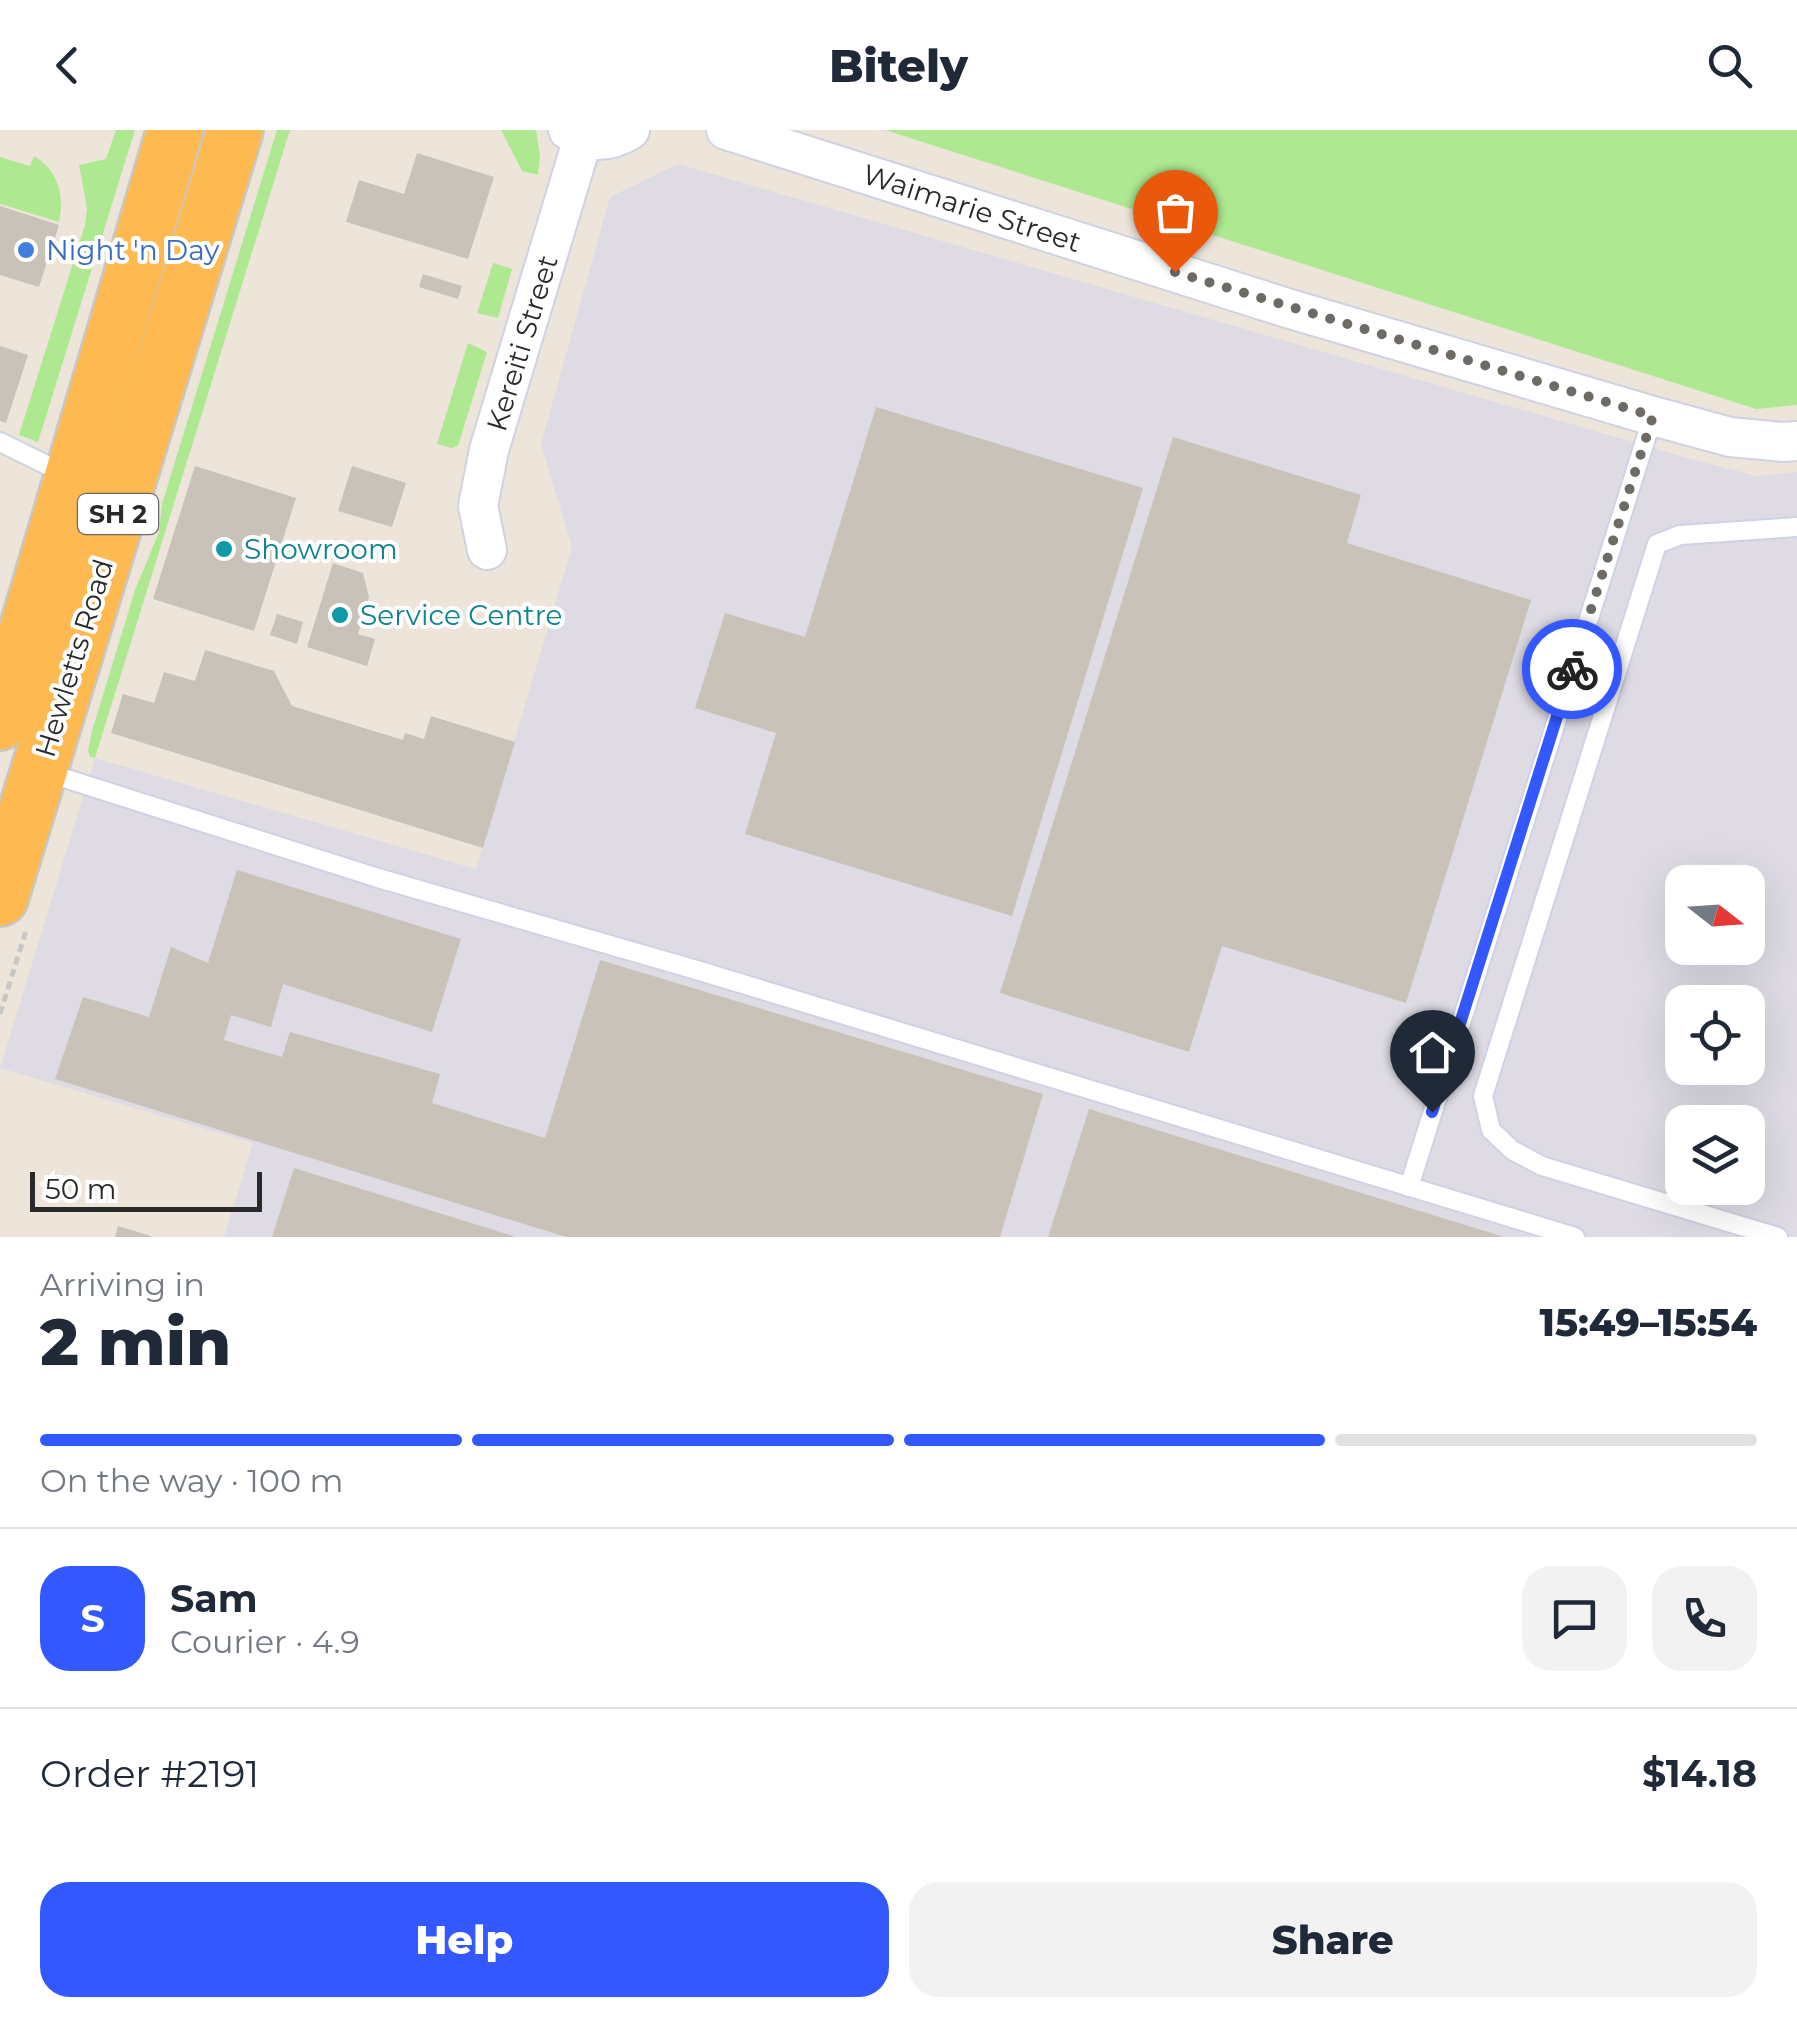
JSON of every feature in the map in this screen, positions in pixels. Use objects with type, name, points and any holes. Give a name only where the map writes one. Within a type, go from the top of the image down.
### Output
[{"type":"highway","name":"Hewletts Road","points":[[0,722],[176,130]]},
{"type":"highway","name":"Hewletts Road","points":[[0,898],[235,130]]},
{"type":"street","points":[[575,134],[593,141],[611,140],[630,130]]},
{"type":"street","name":"Waimarie Street","points":[[726,130],[1268,302],[1653,416],[1730,437],[1797,440]]},
{"type":"street","name":"Kereiti Street","points":[[487,550],[478,506],[489,450],[575,134]]},
{"type":"lane","points":[[1408,1186],[1653,416]]},
{"type":"lane","points":[[0,442],[72,477]]},
{"type":"lane","points":[[1778,1237],[1542,1166],[1512,1150],[1491,1130],[1483,1096],[1657,544],[1680,535],[1797,527]]},
{"type":"lane","points":[[40,770],[378,878],[1575,1237]]},
{"type":"shaded area","points":[[678,164],[1691,459],[1757,476],[1797,472],[1797,1237],[224,1237],[253,1143],[0,1068],[95,758],[476,869],[572,547],[541,444],[610,197]]},
{"type":"green space","points":[[116,130],[135,130],[38,442],[19,435],[85,225],[87,208],[79,165],[106,159]]},
{"type":"green space","points":[[277,130],[290,130],[95,758],[90,757],[92,731],[135,590],[159,532],[162,504]]},
{"type":"green space","points":[[501,130],[536,130],[538,175],[522,171]]},
{"type":"green space","points":[[885,130],[1797,130],[1797,405],[1756,409]]},
{"type":"green space","points":[[34,156],[49,168],[58,184],[59,222],[0,204],[0,157],[30,166]]},
{"type":"green space","points":[[493,263],[512,269],[498,318],[477,313]]},
{"type":"green space","points":[[468,343],[487,352],[458,446],[451,448],[437,444]]},
{"type":"building","points":[[417,153],[494,177],[468,259],[346,222],[359,180],[404,194]]},
{"type":"building","name":"Night 'n Day","points":[[0,206],[59,225],[39,287],[0,275]]},
{"type":"building","points":[[423,274],[462,286],[458,299],[419,287]]},
{"type":"building","points":[[0,346],[28,355],[6,423],[0,421]]},
{"type":"building","points":[[876,407],[1143,488],[1012,916],[745,834],[776,733],[695,708],[725,613],[805,637]]},
{"type":"building","points":[[1173,437],[1361,495],[1347,543],[1531,600],[1406,1003],[1222,946],[1189,1052],[1000,993]]},
{"type":"building","name":"Showroom","points":[[195,466],[296,498],[254,631],[153,599]]},
{"type":"building","points":[[352,466],[406,483],[392,527],[338,511]]},
{"type":"building","name":"Service Centre","points":[[333,563],[363,573],[369,597],[358,634],[375,639],[367,666],[307,647]]},
{"type":"building","points":[[277,614],[303,622],[297,644],[270,635]]},
{"type":"building","points":[[205,650],[274,671],[292,706],[403,740],[405,733],[424,739],[431,716],[515,742],[483,848],[111,733],[123,694],[154,703],[164,672],[195,681]]},
{"type":"building","points":[[237,870],[461,939],[432,1032],[283,984],[271,1027],[231,1015],[224,1040],[282,1057],[290,1032],[440,1074],[432,1103],[545,1138],[600,960],[1043,1094],[1000,1237],[566,1237],[55,1079],[83,997],[149,1017],[171,947],[208,963]]},
{"type":"building","points":[[1089,1109],[1501,1236],[1501,1237],[1048,1237]]},
{"type":"building","points":[[294,1168],[513,1236],[513,1237],[272,1237]]},
{"type":"building","points":[[118,1226],[151,1236],[151,1237],[115,1237]]},
{"type":"way so far","points":[[1175,272],[1653,416],[1572,669]]},
{"type":"place","name":"Night 'n Day","points":[[26,250]]},
{"type":"place","name":"Showroom","points":[[224,549]]},
{"type":"place","name":"Service Centre","points":[[340,615]]},
{"type":"route","points":[[1432,1112],[1572,669]]}]
